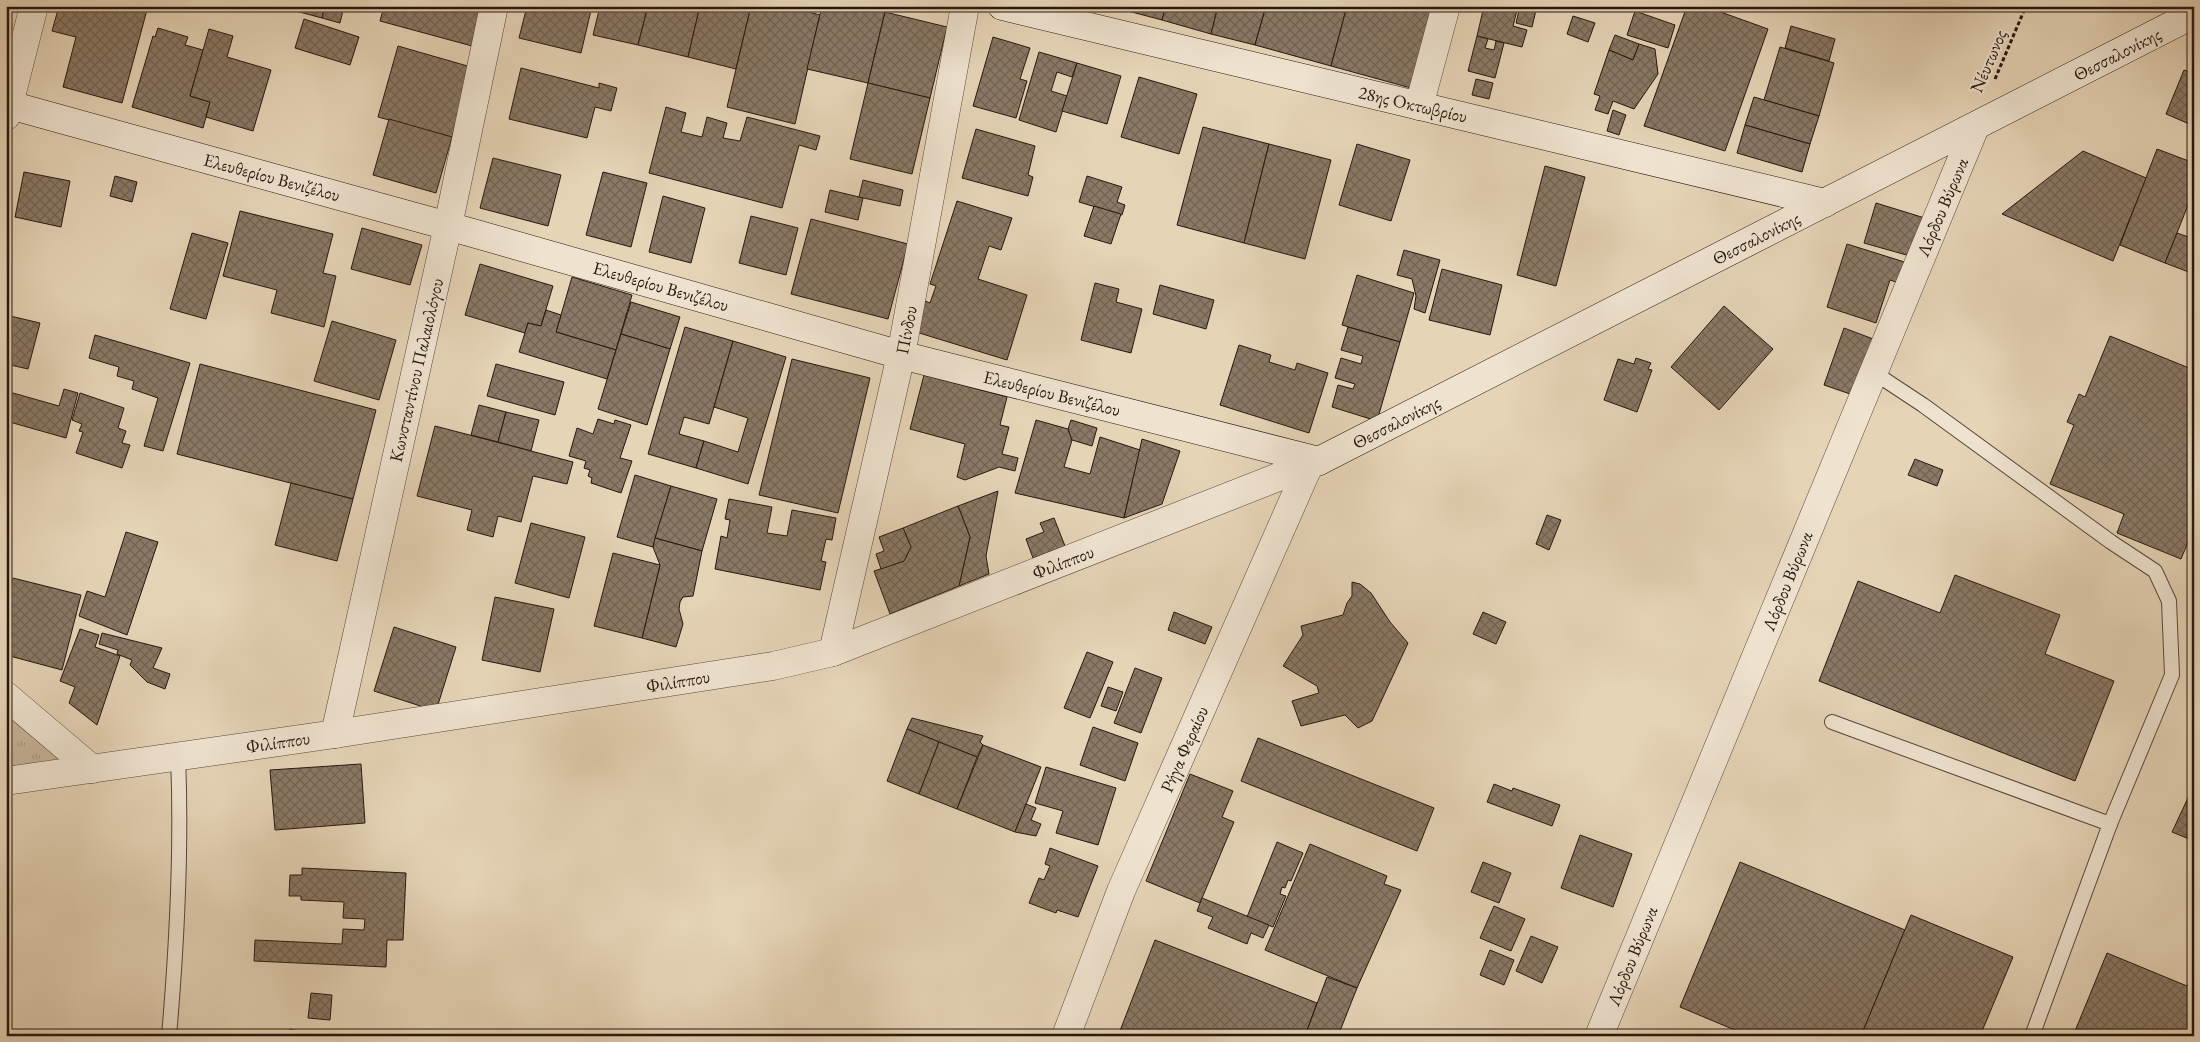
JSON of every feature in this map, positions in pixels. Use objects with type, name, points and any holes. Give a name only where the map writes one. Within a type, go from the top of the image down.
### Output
[{"type":"street","points":[[7,108],[34,6]]},
{"type":"street","name":"Κωνσταντίνου Παλαιολόγου","points":[[335,734],[448,226],[494,6]]},
{"type":"street","name":"Πίνδου","points":[[833,652],[901,355],[966,6]]},
{"type":"street","name":"28ης Οκτωβρίου","points":[[1002,6],[1825,203]]},
{"type":"street","points":[[1419,106],[1446,6]]},
{"type":"street","name":"Θεσσαλονίκης","points":[[1314,463],[2194,14]]},
{"type":"street","name":"Ελευθερίου Βενιζέλου","points":[[7,108],[448,226],[901,355],[1314,463]]},
{"type":"street","name":"Λόρδου Βύρωνα","points":[[1599,1036],[1975,127]]},
{"type":"street","name":"Φιλίππου","points":[[6,781],[335,734],[773,666],[833,652],[1314,463]]},
{"type":"street","name":"Ρήγα Φεραίου","points":[[1066,1036],[1121,891],[1314,463]]},
{"type":"street","points":[[6,696],[92,769]]},
{"type":"lane","points":[[1873,372],[1923,404],[2096,531],[2155,571],[2169,602],[2172,675],[2110,824],[2032,1036]]},
{"type":"lane","points":[[1832,722],[2110,824]]},
{"type":"lane","points":[[169,1036],[180,857],[178,757]]},
{"type":"path","name":"Νέυτωνος","points":[[1993,84],[2026,6]]},
{"type":"green space","points":[[6,696],[92,769],[6,781]]},
{"type":"building","points":[[59,6],[148,6],[122,103],[63,87],[76,37],[52,31]]},
{"type":"building","points":[[277,6],[325,6],[322,18]]},
{"type":"building","points":[[325,6],[344,6],[340,23],[322,18]]},
{"type":"building","points":[[384,6],[441,6],[454,10],[455,6],[483,6],[472,46],[380,21]]},
{"type":"building","points":[[527,6],[592,6],[581,53],[519,38]]},
{"type":"building","points":[[600,6],[648,6],[638,45],[593,35]]},
{"type":"building","points":[[648,6],[700,6],[688,57],[638,45]]},
{"type":"building","points":[[700,6],[751,6],[736,69],[688,57]]},
{"type":"building","points":[[751,6],[805,6],[809,12],[820,15],[795,124],[727,107]]},
{"type":"building","points":[[822,6],[861,6],[885,12],[868,83],[807,69]]},
{"type":"building","points":[[1109,6],[1166,6],[1162,20]]},
{"type":"building","points":[[1166,6],[1218,6],[1211,34],[1162,20]]},
{"type":"building","points":[[1218,6],[1266,6],[1255,45],[1211,34]]},
{"type":"building","points":[[1266,6],[1347,6],[1331,66],[1255,45]]},
{"type":"building","points":[[1347,6],[1423,6],[1432,9],[1411,88],[1331,66]]},
{"type":"building","points":[[1484,6],[1518,6],[1513,26],[1527,30],[1522,47],[1477,36]]},
{"type":"building","points":[[1520,6],[1537,6],[1532,27],[1516,23]]},
{"type":"building","points":[[1687,6],[1704,6],[1768,29],[1725,151],[1644,126]]},
{"type":"building","points":[[1635,11],[1675,25],[1668,48],[1627,35]]},
{"type":"building","points":[[885,12],[947,27],[930,98],[868,83]]},
{"type":"building","points":[[1573,16],[1595,23],[1588,42],[1567,34]]},
{"type":"building","points":[[304,19],[359,37],[350,65],[295,48]]},
{"type":"building","points":[[1791,26],[1835,39],[1829,61],[1785,48]]},
{"type":"building","points":[[158,28],[188,37],[185,45],[203,50],[190,96],[210,102],[203,128],[132,107],[153,36],[155,37]]},
{"type":"building","points":[[209,29],[233,36],[227,57],[271,70],[253,131],[206,117],[210,102],[190,96]]},
{"type":"building","points":[[1615,35],[1639,44],[1633,60],[1609,50]]},
{"type":"building","points":[[1477,36],[1488,39],[1485,48],[1494,50],[1496,41],[1504,43],[1495,78],[1468,71]]},
{"type":"building","points":[[993,37],[1030,48],[1020,79],[1027,81],[1016,118],[973,106]]},
{"type":"building","points":[[1639,44],[1655,49],[1658,74],[1634,109],[1613,101],[1608,114],[1595,110],[1600,96],[1594,94],[1609,50],[1633,60]]},
{"type":"building","points":[[398,46],[471,67],[452,137],[378,117]]},
{"type":"building","points":[[1780,47],[1834,63],[1819,116],[1764,100]]},
{"type":"building","points":[[1039,52],[1077,63],[1072,77],[1057,72],[1051,91],[1067,96],[1056,132],[1019,120]]},
{"type":"building","points":[[1077,63],[1121,76],[1107,124],[1062,111]]},
{"type":"building","points":[[521,68],[599,88],[599,83],[617,88],[611,111],[595,107],[587,138],[509,119]]},
{"type":"building","points":[[2194,69],[2194,126],[2166,114],[2184,70],[2192,73]]},
{"type":"building","points":[[1139,77],[1197,94],[1179,154],[1121,137]]},
{"type":"building","points":[[1476,79],[1493,83],[1489,99],[1472,95]]},
{"type":"building","points":[[868,83],[930,98],[912,174],[850,159]]},
{"type":"building","points":[[1754,97],[1819,116],[1810,144],[1745,125]]},
{"type":"building","points":[[666,107],[686,113],[681,132],[702,137],[707,117],[727,123],[723,138],[740,141],[747,117],[820,136],[816,150],[799,145],[782,208],[649,173]]},
{"type":"building","points":[[1613,110],[1626,115],[1619,135],[1607,131]]},
{"type":"building","points":[[389,119],[452,137],[436,193],[373,175]]},
{"type":"building","points":[[1745,125],[1810,144],[1802,172],[1737,153]]},
{"type":"building","points":[[1203,127],[1269,144],[1244,243],[1177,225]]},
{"type":"building","points":[[976,129],[1035,146],[1028,175],[1033,177],[1028,196],[962,178]]},
{"type":"building","points":[[1269,144],[1331,160],[1305,259],[1244,243]]},
{"type":"building","points":[[1357,144],[1410,160],[1391,221],[1339,205]]},
{"type":"building","points":[[2157,149],[2194,163],[2194,190],[2165,263],[2120,245]]},
{"type":"building","points":[[2083,151],[2146,178],[2113,261],[2002,214]]},
{"type":"building","points":[[493,158],[561,175],[548,226],[480,208]]},
{"type":"building","points":[[1545,166],[1585,177],[1556,286],[1517,275]]},
{"type":"building","points":[[24,172],[70,181],[61,227],[15,217]]},
{"type":"building","points":[[603,172],[647,183],[631,247],[586,235]]},
{"type":"building","points":[[115,176],[137,182],[132,202],[110,196]]},
{"type":"building","points":[[1087,176],[1122,187],[1117,202],[1125,205],[1122,215],[1079,202]]},
{"type":"building","points":[[863,180],[903,190],[900,206],[859,197]]},
{"type":"building","points":[[830,190],[863,198],[858,220],[825,212]]},
{"type":"building","points":[[663,196],[705,208],[691,263],[649,252]]},
{"type":"building","points":[[957,201],[1012,218],[1001,250],[989,246],[978,279],[1027,295],[1007,360],[916,332],[925,301],[930,303],[936,286],[930,284]]},
{"type":"building","points":[[1876,203],[1928,219],[1917,258],[1864,243]]},
{"type":"building","points":[[1094,206],[1121,214],[1111,244],[1084,236]]},
{"type":"building","points":[[240,211],[333,234],[323,273],[336,276],[324,327],[271,313],[277,290],[223,276]]},
{"type":"building","points":[[751,216],[798,228],[786,275],[739,263]]},
{"type":"building","points":[[811,219],[908,244],[888,319],[791,294]]},
{"type":"building","points":[[362,228],[422,245],[410,285],[351,269]]},
{"type":"building","points":[[192,233],[228,243],[206,319],[170,309]]},
{"type":"building","points":[[2177,233],[2194,239],[2194,274],[2165,263]]},
{"type":"building","points":[[1847,244],[1914,265],[1907,286],[1890,280],[1876,323],[1827,307]]},
{"type":"building","points":[[1404,250],[1440,260],[1425,313],[1414,309],[1416,296],[1412,279],[1397,275]]},
{"type":"building","points":[[480,264],[553,286],[541,326],[528,323],[525,333],[465,315]]},
{"type":"building","points":[[1442,269],[1502,285],[1490,335],[1429,320]]},
{"type":"building","points":[[1357,275],[1414,293],[1400,342],[1342,325]]},
{"type":"building","points":[[572,277],[632,295],[616,350],[556,332]]},
{"type":"building","points":[[1095,283],[1119,289],[1116,302],[1142,309],[1131,353],[1081,340]]},
{"type":"building","points":[[1160,285],[1214,300],[1206,329],[1153,314]]},
{"type":"building","points":[[631,302],[680,317],[670,349],[621,334]]},
{"type":"building","points":[[1724,306],[1773,349],[1719,410],[1671,367]]},
{"type":"building","points":[[546,310],[561,315],[556,332],[616,350],[607,379],[519,352],[528,323],[541,326]]},
{"type":"building","points":[[6,315],[40,323],[28,369],[6,364]]},
{"type":"building","points":[[332,321],[396,340],[379,400],[314,381]]},
{"type":"building","points":[[685,327],[733,341],[709,424],[684,417],[679,434],[704,441],[696,468],[648,454]]},
{"type":"building","points":[[1348,327],[1400,342],[1377,421],[1332,407],[1338,385],[1353,389],[1355,384],[1335,378],[1341,358],[1361,364],[1363,356],[1341,350]]},
{"type":"building","points":[[1844,328],[1876,340],[1856,396],[1824,385]]},
{"type":"building","points":[[621,334],[670,349],[647,425],[598,409]]},
{"type":"building","points":[[95,335],[190,363],[163,451],[144,446],[158,398],[132,389],[134,381],[117,376],[119,367],[89,358]]},
{"type":"building","points":[[2110,336],[2194,370],[2194,542],[2189,540],[2181,559],[2117,533],[2124,514],[2050,484],[2074,425],[2067,422],[2079,394],[2085,397]]},
{"type":"building","points":[[733,341],[786,357],[748,484],[696,468],[704,441],[738,452],[748,418],[714,407]]},
{"type":"building","points":[[1239,345],[1271,355],[1269,362],[1295,370],[1297,363],[1328,373],[1309,433],[1220,405]]},
{"type":"building","points":[[1636,358],[1651,363],[1648,369],[1652,370],[1637,412],[1604,400],[1618,359],[1634,364]]},
{"type":"building","points":[[792,359],[870,378],[838,513],[759,495]]},
{"type":"building","points":[[200,364],[376,410],[353,499],[177,454]]},
{"type":"building","points":[[496,364],[564,382],[555,415],[487,396]]},
{"type":"building","points":[[924,375],[1007,397],[1000,425],[1009,427],[1002,454],[1018,458],[1015,471],[999,467],[965,480],[957,477],[965,444],[910,429]]},
{"type":"building","points":[[64,389],[78,393],[66,438],[6,421],[6,391],[59,406]]},
{"type":"building","points":[[80,393],[124,408],[118,428],[126,431],[122,443],[130,445],[122,468],[76,453],[83,432],[79,431],[82,424],[72,420]]},
{"type":"building","points":[[479,405],[506,412],[498,442],[471,435]]},
{"type":"building","points":[[506,412],[539,420],[531,451],[498,442]]},
{"type":"building","points":[[598,419],[614,424],[615,420],[631,425],[620,458],[632,461],[621,493],[591,483],[592,478],[588,476],[590,470],[584,468],[586,461],[569,456],[577,428],[593,434]]},
{"type":"building","points":[[1036,420],[1068,429],[1072,440],[1064,467],[1090,474],[1100,437],[1140,450],[1124,518],[1015,493]]},
{"type":"building","points":[[1071,420],[1097,428],[1092,446],[1072,440],[1068,429]]},
{"type":"building","points":[[435,426],[573,462],[567,484],[533,476],[521,522],[498,516],[493,537],[467,530],[472,510],[417,496]]},
{"type":"building","points":[[1142,439],[1180,451],[1162,504],[1124,518]]},
{"type":"building","points":[[1915,459],[1943,470],[1937,486],[1908,475]]},
{"type":"building","points":[[635,475],[671,486],[653,547],[617,537]]},
{"type":"building","points":[[291,483],[353,499],[337,561],[275,545]]},
{"type":"building","points":[[671,486],[717,499],[702,551],[655,538]]},
{"type":"building","points":[[998,491],[986,556],[989,574],[959,586],[970,537],[958,506]]},
{"type":"building","points":[[729,499],[772,507],[767,533],[787,536],[792,510],[836,518],[832,540],[826,539],[821,561],[826,562],[820,590],[715,569],[721,536],[727,538],[730,520],[725,519]]},
{"type":"building","points":[[958,506],[970,537],[959,586],[890,614],[874,571],[904,561],[911,547],[903,528]]},
{"type":"building","points":[[1547,515],[1561,520],[1549,550],[1536,544]]},
{"type":"building","points":[[1054,518],[1065,546],[1033,558],[1026,539],[1044,532],[1040,523]]},
{"type":"building","points":[[531,523],[585,537],[569,598],[515,583]]},
{"type":"building","points":[[903,528],[911,547],[904,561],[881,569],[876,554],[884,551],[879,537]]},
{"type":"building","points":[[126,532],[158,542],[127,635],[79,616],[87,591],[105,597]]},
{"type":"building","points":[[655,538],[702,551],[693,596],[683,597],[680,602],[679,609],[683,624],[676,647],[642,638],[660,565],[653,547]]},
{"type":"building","points":[[613,553],[660,565],[642,638],[594,626]]},
{"type":"building","points":[[1955,575],[2060,615],[2045,654],[2114,681],[2075,781],[1819,681],[1858,581],[1940,613]]},
{"type":"building","points":[[13,578],[81,595],[62,670],[6,655],[6,602]]},
{"type":"building","points":[[1352,582],[1360,584],[1371,593],[1390,622],[1408,643],[1372,721],[1358,728],[1345,715],[1301,726],[1292,701],[1319,693],[1317,686],[1283,666],[1303,635],[1301,626],[1343,615],[1347,603],[1352,596]]},
{"type":"building","points":[[495,597],[554,609],[540,672],[482,660]]},
{"type":"building","points":[[1174,612],[1212,627],[1205,644],[1168,630]]},
{"type":"building","points":[[1483,612],[1506,622],[1496,644],[1473,634]]},
{"type":"building","points":[[394,627],[456,647],[436,711],[374,691]]},
{"type":"building","points":[[80,629],[99,635],[95,647],[120,656],[97,725],[69,703],[75,687],[60,681]]},
{"type":"building","points":[[102,633],[162,648],[153,668],[170,674],[165,689],[147,682],[130,665],[132,660],[117,654],[118,650],[99,644]]},
{"type":"building","points":[[1087,652],[1113,662],[1090,718],[1064,708]]},
{"type":"building","points":[[1135,668],[1162,678],[1141,733],[1114,723]]},
{"type":"building","points":[[1108,687],[1123,692],[1116,711],[1101,706]]},
{"type":"building","points":[[912,718],[983,736],[980,742],[983,745],[977,757],[907,729]]},
{"type":"building","points":[[1093,727],[1138,743],[1125,781],[1080,765]]},
{"type":"building","points":[[907,729],[939,742],[919,794],[887,781]]},
{"type":"building","points":[[1258,738],[1434,808],[1417,851],[1241,781]]},
{"type":"building","points":[[939,742],[977,757],[957,809],[919,794]]},
{"type":"building","points":[[983,745],[1041,767],[1015,832],[957,809]]},
{"type":"building","points":[[361,764],[365,823],[275,830],[270,770]]},
{"type":"building","points":[[1046,767],[1116,788],[1098,845],[1056,833],[1063,811],[1035,803]]},
{"type":"building","points":[[1190,774],[1233,791],[1222,817],[1234,822],[1200,903],[1146,881]]},
{"type":"building","points":[[1494,784],[1512,791],[1513,788],[1560,805],[1552,826],[1487,802]]},
{"type":"building","points":[[2194,785],[2194,841],[2172,832]]},
{"type":"building","points":[[1026,804],[1036,808],[1031,820],[1041,824],[1036,836],[1015,832]]},
{"type":"building","points":[[1580,835],[1632,854],[1613,907],[1561,888]]},
{"type":"building","points":[[1277,842],[1303,853],[1291,881],[1288,880],[1285,888],[1282,887],[1280,894],[1286,896],[1273,927],[1247,917]]},
{"type":"building","points":[[1310,844],[1387,876],[1384,884],[1401,890],[1357,988],[1265,950]]},
{"type":"building","points":[[1050,848],[1098,866],[1078,917],[1057,910],[1056,913],[1029,903],[1039,878],[1044,880],[1050,866],[1045,864]]},
{"type":"building","points":[[1483,862],[1511,873],[1499,903],[1471,892]]},
{"type":"building","points":[[1740,862],[1905,930],[1861,1036],[1749,1036],[1680,1007]]},
{"type":"building","points":[[302,868],[406,873],[403,940],[387,940],[386,967],[254,961],[255,940],[342,944],[343,929],[364,930],[365,919],[343,918],[344,902],[301,900],[301,896],[289,896],[290,875],[302,875]]},
{"type":"building","points":[[1202,898],[1269,925],[1263,938],[1251,933],[1247,944],[1208,928],[1213,917],[1197,911]]},
{"type":"building","points":[[1494,906],[1525,919],[1511,951],[1480,938]]},
{"type":"building","points":[[1911,915],[2013,957],[1980,1036],[1861,1036]]},
{"type":"building","points":[[1531,936],[1558,947],[1542,983],[1516,971]]},
{"type":"building","points":[[1155,940],[1317,1003],[1305,1036],[1118,1036]]},
{"type":"building","points":[[1490,950],[1514,960],[1504,985],[1480,975]]},
{"type":"building","points":[[2107,953],[2187,986],[2194,970],[2194,1036],[2073,1036]]},
{"type":"building","points":[[1327,977],[1357,988],[1338,1036],[1305,1036]]},
{"type":"building","points":[[311,993],[332,995],[330,1020],[308,1018]]},
{"type":"building","points":[[290,1029],[306,1033],[306,1036],[288,1036]]}]
